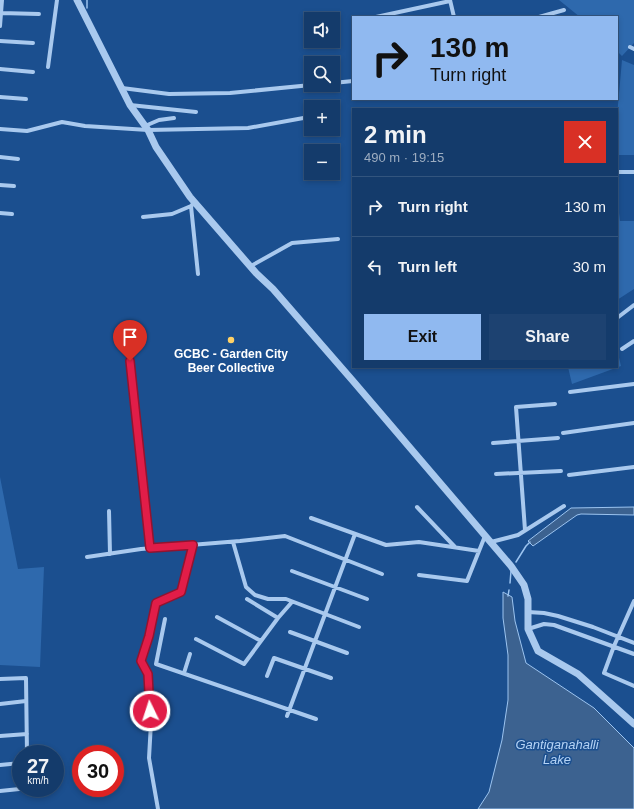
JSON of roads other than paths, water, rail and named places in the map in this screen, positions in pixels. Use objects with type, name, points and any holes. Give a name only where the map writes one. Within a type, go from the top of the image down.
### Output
[{"type":"street","points":[[0,26],[2,0]]},
{"type":"street","points":[[48,67],[57,0]]},
{"type":"street","points":[[77,0],[130,105],[190,197],[193,204],[198,274]]},
{"type":"street","points":[[380,16],[450,0],[454,16]]},
{"type":"street","points":[[543,16],[564,10]]},
{"type":"street","points":[[1,13],[39,14]]},
{"type":"street","points":[[0,41],[33,44]]},
{"type":"street","points":[[0,69],[33,72]]},
{"type":"street","points":[[340,82],[352,81]]},
{"type":"street","points":[[122,88],[169,94],[222,93],[304,86]]},
{"type":"street","points":[[0,97],[26,99]]},
{"type":"street","points":[[130,105],[196,112]]},
{"type":"street","points":[[146,128],[159,120],[174,118]]},
{"type":"street","points":[[0,128],[27,131],[62,122],[85,126],[146,128],[248,128],[304,118]]},
{"type":"street","points":[[0,157],[18,159]]},
{"type":"street","points":[[618,172],[634,172]]},
{"type":"street","points":[[0,185],[14,186]]},
{"type":"street","points":[[143,217],[172,214],[193,204]]},
{"type":"street","points":[[193,204],[272,288],[511,566],[524,585],[528,599],[528,629],[538,651],[578,674],[634,724]]},
{"type":"street","points":[[0,213],[12,214]]},
{"type":"street","points":[[251,266],[292,243],[338,240]]},
{"type":"street","points":[[618,317],[634,305]]},
{"type":"street","points":[[622,349],[634,341]]},
{"type":"street","points":[[130,361],[150,548]]},
{"type":"street","points":[[570,392],[634,384]]},
{"type":"street","points":[[525,530],[516,407],[555,404]]},
{"type":"street","points":[[563,433],[634,423]]},
{"type":"street","points":[[493,442],[558,438]]},
{"type":"street","points":[[569,475],[634,467]]},
{"type":"street","points":[[496,474],[562,471]]},
{"type":"street","points":[[490,543],[518,535],[564,506]]},
{"type":"street","points":[[417,507],[455,548]]},
{"type":"street","points":[[108,511],[110,554]]},
{"type":"street","points":[[310,518],[386,545],[419,542],[479,551]]},
{"type":"street","points":[[288,716],[355,534]]},
{"type":"street","points":[[87,557],[150,548],[233,542],[285,536],[382,574]]},
{"type":"street","points":[[419,575],[467,582],[485,536]]},
{"type":"street","points":[[233,542],[246,588],[255,595],[268,598],[286,599],[359,627]]},
{"type":"street","points":[[158,809],[150,758],[151,724],[148,674],[141,661],[149,636],[156,603],[181,592],[193,545]]},
{"type":"street","points":[[292,571],[367,599]]},
{"type":"street","points":[[247,599],[278,618]]},
{"type":"street","points":[[634,601],[604,673],[634,686]]},
{"type":"street","points":[[196,639],[244,664],[278,618],[292,602]]},
{"type":"street","points":[[528,612],[544,612],[593,627],[634,643]]},
{"type":"street","points":[[217,617],[261,641]]},
{"type":"street","points":[[165,619],[156,664],[316,719]]},
{"type":"street","points":[[528,629],[544,624],[554,625],[634,654]]},
{"type":"street","points":[[290,632],[347,654]]},
{"type":"street","points":[[184,673],[190,654]]},
{"type":"street","points":[[267,676],[274,658],[331,678]]},
{"type":"street","points":[[0,679],[26,678],[27,745]]},
{"type":"street","points":[[0,704],[26,701]]},
{"type":"street","points":[[0,736],[27,734]]},
{"type":"street","points":[[0,765],[12,764]]},
{"type":"street","points":[[0,791],[12,790]]},
{"type":"water","points":[[634,507],[634,515],[577,515],[533,546],[528,541],[571,508]]},
{"type":"water","name":"Gantiganahalli Lake","points":[[503,592],[512,597],[515,621],[526,663],[594,708],[634,748],[634,809],[478,809],[489,792],[502,740],[508,700],[508,655],[503,618]]},
{"type":"waterway","points":[[87,0],[87,8]]},
{"type":"waterway","points":[[516,562],[530,542]]},
{"type":"waterway","points":[[510,583],[511,571]]},
{"type":"waterway","points":[[508,596],[509,590]]},
{"type":"place","name":"GCBC - Garden City Beer Collective","points":[[231,340]]}]
